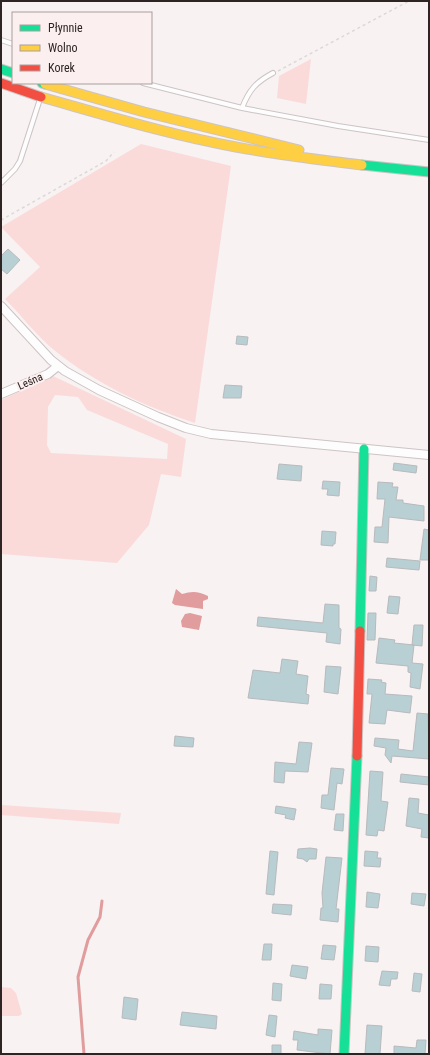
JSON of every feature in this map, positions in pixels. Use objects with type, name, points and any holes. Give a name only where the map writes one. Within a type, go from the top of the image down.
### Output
[{"type":"main road","points":[[1,70],[12,73]]},
{"type":"main road","points":[[1,83],[41,97],[119,119],[235,147],[330,162],[353,163],[429,172]]},
{"type":"main road","points":[[46,84],[144,112],[353,163]]},
{"type":"main road","points":[[344,1054],[357,766],[364,448]]},
{"type":"street","points":[[1,306],[58,366],[99,390],[186,428],[210,434],[429,455]]},
{"type":"street","name":"Leśna","points":[[1,394],[48,374],[58,366]]},
{"type":"lane","points":[[1,40],[12,44]]},
{"type":"lane","points":[[242,108],[247,94],[252,86],[273,73]]},
{"type":"lane","points":[[1,183],[15,169],[20,160],[41,97],[43,84]]},
{"type":"lane","points":[[147,84],[242,108],[338,126],[429,140]]},
{"type":"path","points":[[273,73],[409,1]]},
{"type":"path","points":[[1,220],[106,161],[114,152]]},
{"type":"shaded area","points":[[311,59],[306,104],[277,98],[279,76]]},
{"type":"shaded area","points":[[141,144],[231,166],[195,423],[157,409],[121,393],[70,362],[47,344],[5,299],[40,267],[1,227]]},
{"type":"shaded area","points":[[53,376],[186,439],[181,477],[161,474],[149,525],[117,563],[1,554],[1,400]],"holes":[[[55,395],[78,397],[87,410],[168,444],[167,459],[51,453],[47,445],[48,407]]]},
{"type":"shaded area","points":[[176,589],[182,594],[195,592],[208,596],[208,599],[203,601],[203,609],[175,605],[172,603]]},
{"type":"shaded area","points":[[190,613],[202,616],[199,630],[182,627],[181,621],[185,614]]},
{"type":"shaded area","points":[[1,805],[121,813],[119,824],[1,815]]},
{"type":"shaded area","points":[[1,987],[11,988],[16,993],[22,1014],[19,1016],[1,1016]]},
{"type":"building","points":[[8,249],[20,260],[7,274],[1,269],[1,256]]},
{"type":"building","points":[[237,336],[248,337],[247,345],[236,344]]},
{"type":"building","points":[[225,385],[242,386],[241,398],[223,398]]},
{"type":"building","points":[[394,463],[417,466],[416,473],[393,470]]},
{"type":"building","points":[[279,464],[302,466],[301,481],[277,479]]},
{"type":"building","points":[[323,481],[340,482],[339,496],[327,495],[328,489],[322,489]]},
{"type":"building","points":[[378,482],[393,483],[392,487],[398,487],[396,500],[403,500],[403,503],[424,506],[424,521],[389,517],[388,543],[374,542],[375,527],[382,527],[385,499],[377,499]]},
{"type":"building","points":[[424,529],[429,530],[429,560],[420,560]]},
{"type":"building","points":[[322,531],[336,532],[335,544],[333,544],[333,546],[321,545]]},
{"type":"building","points":[[387,558],[420,561],[419,570],[386,567]]},
{"type":"building","points":[[370,576],[377,577],[376,591],[369,591]]},
{"type":"building","points":[[389,596],[400,597],[398,614],[387,613]]},
{"type":"building","points":[[325,604],[339,605],[339,628],[341,629],[340,644],[326,642],[327,633],[257,626],[258,617],[323,623]]},
{"type":"building","points":[[368,613],[376,613],[375,640],[367,640]]},
{"type":"building","points":[[414,625],[423,625],[422,646],[412,645]]},
{"type":"building","points":[[379,638],[395,640],[394,643],[414,645],[412,663],[423,664],[420,689],[410,687],[411,673],[408,672],[408,666],[376,663]]},
{"type":"building","points":[[282,659],[298,661],[296,674],[308,676],[306,694],[309,695],[308,704],[248,698],[253,670],[280,673]]},
{"type":"building","points":[[326,666],[341,667],[338,694],[324,692]]},
{"type":"building","points":[[368,679],[382,680],[381,682],[386,683],[385,694],[412,696],[410,713],[387,710],[385,724],[369,723],[372,694],[367,694]]},
{"type":"building","points":[[417,713],[428,714],[429,759],[392,756],[391,763],[385,755],[386,748],[374,746],[375,738],[399,740],[398,749],[413,751]]},
{"type":"building","points":[[175,736],[194,738],[193,747],[174,746]]},
{"type":"building","points":[[299,742],[312,743],[308,772],[285,771],[284,783],[274,782],[275,762],[296,764]]},
{"type":"building","points":[[331,768],[344,769],[342,784],[337,783],[334,810],[321,808],[322,795],[328,795]]},
{"type":"building","points":[[370,771],[383,772],[381,801],[388,802],[384,831],[378,830],[377,836],[366,835]]},
{"type":"building","points":[[401,774],[429,777],[429,785],[400,782]]},
{"type":"building","points":[[409,798],[419,799],[418,813],[429,815],[429,838],[421,837],[422,829],[406,826]]},
{"type":"building","points":[[276,806],[296,809],[294,820],[285,818],[286,815],[275,813]]},
{"type":"building","points":[[336,814],[344,814],[343,831],[334,830]]},
{"type":"building","points":[[298,849],[317,849],[316,859],[309,859],[307,862],[303,859],[297,858]]},
{"type":"building","points":[[270,851],[278,852],[274,895],[266,894]]},
{"type":"building","points":[[365,851],[378,852],[377,858],[381,858],[380,867],[364,866]]},
{"type":"building","points":[[326,857],[342,858],[336,909],[339,909],[338,922],[320,920],[321,908],[323,908],[322,893]]},
{"type":"building","points":[[367,892],[380,894],[378,908],[366,907]]},
{"type":"building","points":[[412,893],[426,894],[424,906],[411,904]]},
{"type":"building","points":[[273,904],[292,905],[291,915],[272,913]]},
{"type":"building","points":[[264,944],[272,944],[271,960],[262,960]]},
{"type":"building","points":[[323,945],[336,946],[334,960],[321,959]]},
{"type":"building","points":[[366,946],[379,947],[378,962],[365,961]]},
{"type":"building","points":[[292,965],[308,967],[306,979],[290,976]]},
{"type":"building","points":[[382,971],[398,972],[397,979],[391,979],[390,986],[379,985]]},
{"type":"building","points":[[414,973],[422,974],[420,992],[412,991]]},
{"type":"building","points":[[273,983],[282,984],[281,1001],[272,1000]]},
{"type":"building","points":[[320,984],[332,985],[331,999],[319,999]]},
{"type":"building","points":[[124,997],[138,999],[136,1020],[122,1018]]},
{"type":"building","points":[[182,1012],[217,1016],[216,1029],[180,1025]]},
{"type":"building","points":[[269,1015],[277,1016],[275,1037],[266,1035]]},
{"type":"building","points":[[367,1025],[382,1026],[380,1054],[365,1054]]},
{"type":"building","points":[[318,1029],[332,1030],[330,1054],[297,1050],[298,1040],[293,1040],[294,1031],[318,1035]]},
{"type":"building","points":[[417,1040],[426,1040],[425,1054],[394,1054],[394,1046],[416,1048]]},
{"type":"building","points":[[272,1045],[281,1045],[281,1054],[272,1054]]},
{"type":"waterway","points":[[84,1054],[78,977],[88,940],[100,917],[102,901]]},
{"type":"traffic: fast","points":[[1,69],[12,73]]},
{"type":"traffic: fast","points":[[362,165],[429,172]]},
{"type":"traffic: fast","points":[[360,631],[364,449]]},
{"type":"traffic: fast","points":[[344,1054],[357,756]]},
{"type":"traffic: slow","points":[[45,84],[144,112],[299,150]]},
{"type":"traffic: slow","points":[[41,97],[187,137],[283,155],[362,165]]},
{"type":"traffic: jam","points":[[1,83],[41,97]]},
{"type":"traffic: jam","points":[[357,756],[360,631]]}]
